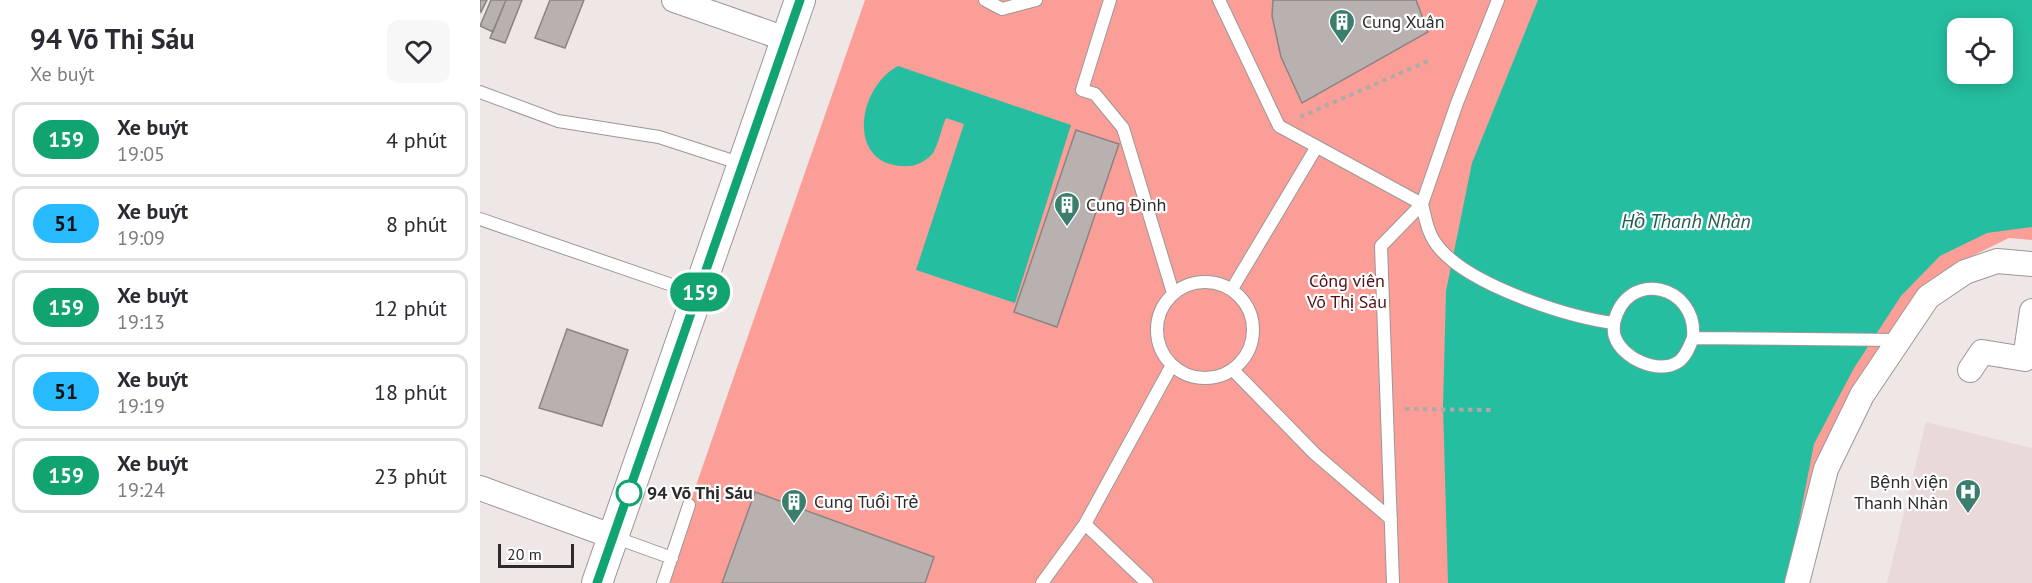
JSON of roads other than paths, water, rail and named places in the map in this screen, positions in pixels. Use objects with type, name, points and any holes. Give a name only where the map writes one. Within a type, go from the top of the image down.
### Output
[{"type":"street","points":[[674,0],[786,39]]},
{"type":"street","points":[[597,583],[800,0]]},
{"type":"street","points":[[1797,583],[1826,469],[1886,339],[1928,297],[1965,272],[1997,261],[2032,264]]},
{"type":"street","points":[[1970,370],[1982,352],[2025,359],[2032,311]]},
{"type":"street","points":[[480,488],[614,537]]},
{"type":"lane","points":[[985,0],[1002,9],[1036,0]]},
{"type":"lane","points":[[1110,0],[1082,90],[1095,94],[1123,128],[1173,293]]},
{"type":"lane","points":[[1219,0],[1279,126],[1422,204],[1428,231],[1440,249],[1477,276],[1550,308],[1591,320],[1614,323]]},
{"type":"lane","points":[[1393,583],[1381,246],[1422,204],[1457,103],[1498,0]]},
{"type":"lane","points":[[480,92],[558,121],[659,137],[743,165]]},
{"type":"lane","points":[[1232,289],[1316,148]]},
{"type":"lane","points":[[480,219],[699,295]]},
{"type":"lane","points":[[1202,281],[1218,283],[1232,289],[1244,300],[1251,314],[1254,329],[1252,344],[1245,358],[1233,370],[1219,377],[1202,378],[1186,374],[1173,365],[1160,345],[1157,321],[1163,306],[1173,293],[1187,285],[1202,281]]},
{"type":"lane","points":[[1656,288],[1671,293],[1682,302],[1691,316],[1692,338],[1689,349],[1679,362],[1665,365],[1650,364],[1633,360],[1624,351],[1614,336],[1614,323],[1624,300],[1639,290],[1656,288]]},
{"type":"lane","points":[[1692,338],[1886,339]]},
{"type":"lane","points":[[1042,583],[1085,524],[1173,365]]},
{"type":"lane","points":[[1233,370],[1315,454],[1390,519]]},
{"type":"lane","points":[[663,583],[689,505]]},
{"type":"lane","points":[[1085,524],[1147,583]]},
{"type":"lane","points":[[614,537],[672,558]]},
{"type":"water","name":"Hồ Thanh Nhàn","points":[[1538,0],[2032,0],[2032,227],[1987,233],[1940,256],[1901,296],[1854,368],[1814,444],[1787,583],[1448,583],[1443,406],[1446,291],[1472,163]]},
{"type":"water","points":[[898,66],[1071,125],[1015,303],[916,270],[964,124],[946,118],[933,153],[916,165],[889,164],[875,155],[867,142],[864,126],[866,108],[873,91],[884,77]]},
{"type":"place","name":"Cung Xuân","points":[[1342,45]]},
{"type":"place","name":"Cung Đình","points":[[1067,228]]},
{"type":"place","name":"94 Võ Thị Sáu","points":[[629,493]]},
{"type":"place","name":"Bệnh viện Thanh Nhàn","points":[[1968,515]]},
{"type":"place","name":"Cung Tuổi Trẻ","points":[[794,525]]},
{"type":"park label","name":"Công viên Võ Thị Sáu","points":[[1347,291]]}]
